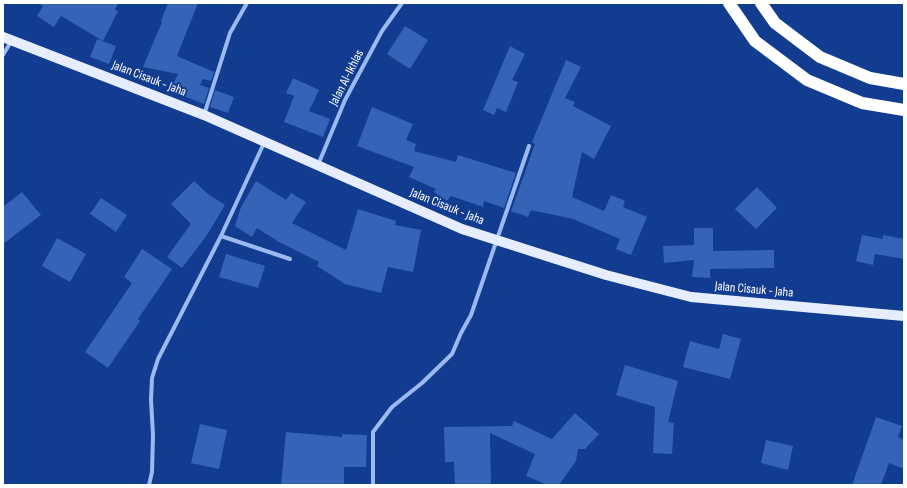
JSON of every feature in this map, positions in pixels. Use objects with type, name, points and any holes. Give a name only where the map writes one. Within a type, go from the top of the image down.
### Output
[{"type":"highway","points":[[729,3],[755,42],[807,80],[862,103],[904,110]]},
{"type":"highway","points":[[761,3],[775,24],[820,57],[870,78],[904,84]]},
{"type":"main road","name":"Jalan Cisauk - Jaha","points":[[8,38],[204,115],[264,143],[318,165],[462,229],[606,275],[691,297],[904,316]]},
{"type":"street","points":[[204,115],[230,33],[247,3]]},
{"type":"street","name":"Jalan Al-Ikhlas","points":[[318,165],[346,100],[382,31],[402,3]]},
{"type":"street","points":[[3,55],[8,38]]},
{"type":"street","points":[[149,485],[152,464],[152,378],[158,359],[221,236],[264,143]]},
{"type":"street","points":[[373,485],[373,432],[392,407],[422,383],[452,354],[460,333],[471,314],[529,146]]},
{"type":"street","points":[[221,236],[290,259]]},
{"type":"building","points":[[39,3],[118,3],[115,10],[118,11],[103,41],[61,16],[54,27],[37,16],[43,6]]},
{"type":"building","points":[[168,3],[198,3],[177,56],[214,72],[211,81],[203,79],[200,85],[209,88],[204,104],[170,91],[178,74],[143,67],[162,22],[161,21]]},
{"type":"building","points":[[405,26],[428,40],[410,69],[387,54]]},
{"type":"building","points":[[97,39],[116,46],[109,64],[90,57]]},
{"type":"building","points":[[510,46],[525,54],[512,80],[518,82],[506,112],[497,108],[494,115],[483,110]]},
{"type":"building","points":[[566,60],[581,67],[565,98],[575,102],[573,106],[611,126],[594,159],[582,152],[572,197],[604,211],[611,195],[625,201],[623,207],[647,217],[631,255],[616,249],[620,239],[573,219],[531,210],[528,217],[511,211],[535,144],[532,142]]},
{"type":"building","points":[[293,78],[319,90],[309,111],[330,119],[323,137],[284,122],[294,96],[286,93]]},
{"type":"building","points":[[215,90],[234,97],[228,113],[210,107]]},
{"type":"building","points":[[372,107],[413,124],[406,140],[416,144],[414,151],[456,162],[458,155],[516,173],[504,208],[484,201],[483,207],[451,196],[447,201],[434,192],[436,189],[409,177],[414,167],[357,146]]},
{"type":"building","points":[[194,181],[208,194],[225,205],[207,235],[182,268],[167,257],[191,224],[171,204]]},
{"type":"building","points":[[256,181],[286,200],[291,193],[306,202],[292,223],[346,250],[358,209],[396,221],[395,225],[421,230],[413,272],[388,267],[381,293],[345,284],[317,266],[319,262],[279,242],[257,228],[252,237],[235,226],[241,207]]},
{"type":"building","points":[[757,187],[777,208],[756,229],[735,209]]},
{"type":"building","points":[[22,192],[41,215],[3,244],[3,207]]},
{"type":"building","points":[[101,198],[127,215],[116,232],[90,214]]},
{"type":"building","points":[[694,228],[713,228],[713,251],[774,250],[774,268],[710,269],[710,278],[692,277],[694,260],[664,263],[663,246],[694,245]]},
{"type":"building","points":[[862,235],[883,239],[883,235],[904,239],[904,259],[875,254],[873,265],[856,261]]},
{"type":"building","points":[[57,238],[86,254],[70,282],[42,266]]},
{"type":"building","points":[[142,249],[172,269],[138,319],[140,321],[108,368],[85,352],[132,283],[124,277]]},
{"type":"building","points":[[226,254],[265,266],[258,288],[219,277]]},
{"type":"building","points":[[723,334],[741,339],[730,379],[683,367],[690,341],[719,349]]},
{"type":"building","points":[[625,365],[678,381],[668,422],[674,423],[672,454],[653,453],[655,407],[616,395]]},
{"type":"building","points":[[575,413],[599,434],[585,449],[578,449],[576,461],[559,485],[548,485],[526,476],[535,454],[490,433],[491,485],[455,485],[454,462],[445,462],[444,427],[512,426],[514,421],[552,439]]},
{"type":"building","points":[[876,417],[902,426],[898,437],[904,440],[904,469],[889,463],[881,485],[852,485]]},
{"type":"building","points":[[200,424],[227,430],[219,469],[191,463]]},
{"type":"building","points":[[286,432],[342,437],[342,434],[367,435],[366,467],[344,467],[344,485],[281,485]]},
{"type":"building","points":[[766,440],[793,446],[788,470],[761,463]]}]
